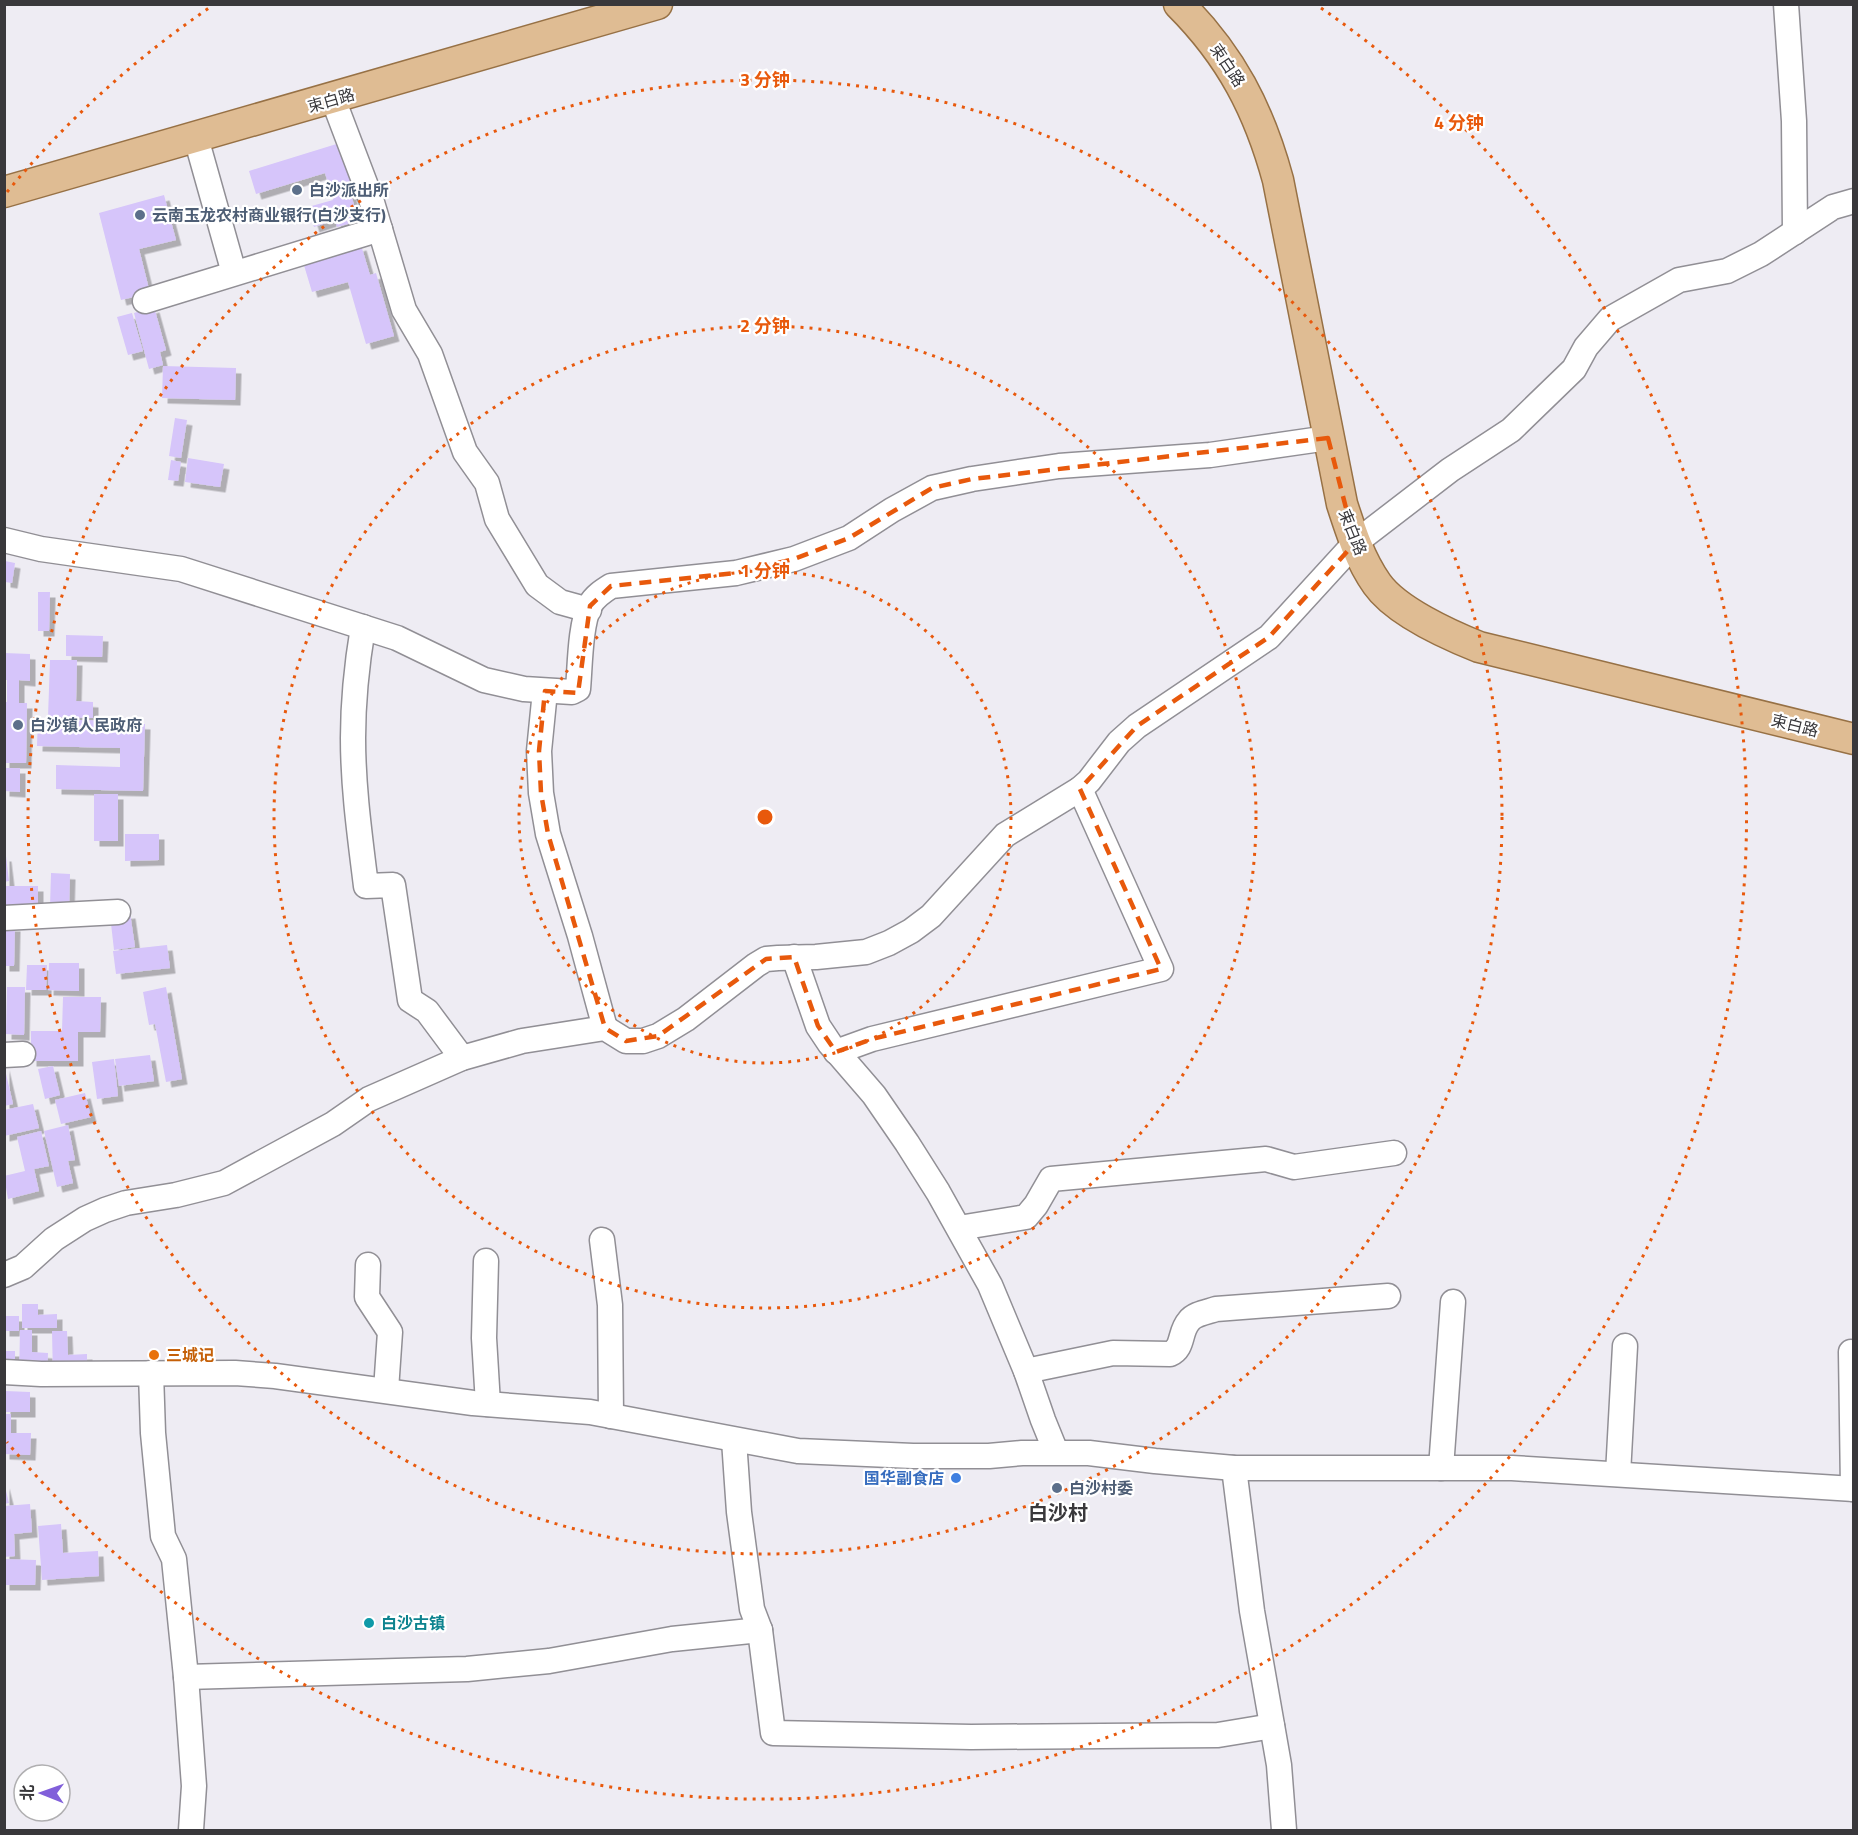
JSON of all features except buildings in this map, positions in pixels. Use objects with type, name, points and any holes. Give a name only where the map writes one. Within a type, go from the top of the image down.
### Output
[{"type":"main road","name":"束白路","points":[[4,192],[657,4]]},
{"type":"main road","name":"束白路","points":[[1179,4],[1209,37],[1232,68],[1247,94],[1270,151],[1281,192],[1342,504],[1355,543],[1378,586],[1413,614],[1455,638],[1479,647],[1854,739]]},
{"type":"street","points":[[1786,4],[1794,121],[1795,232]]},
{"type":"street","points":[[333,99],[380,229],[404,310],[430,354],[465,452],[487,483],[497,519],[537,585],[560,602],[589,610]]},
{"type":"street","points":[[196,138],[234,273]]},
{"type":"street","points":[[4,1275],[23,1267],[54,1239],[85,1219],[126,1203],[176,1195],[224,1183],[333,1124],[369,1099],[462,1058],[522,1041],[605,1028],[626,1041],[643,1041],[658,1036],[686,1019],[766,959],[866,952],[911,931],[931,916],[1005,835],[1080,789],[1089,781],[1119,742],[1137,726],[1269,637],[1355,543],[1450,470],[1511,430],[1574,369],[1591,341],[1610,319],[1679,280],[1727,271],[1761,254],[1833,207],[1854,201]]},
{"type":"street","points":[[145,301],[380,229]]},
{"type":"street","points":[[4,540],[40,549],[181,569],[416,646],[484,680],[504,686],[572,692],[578,690],[582,638],[589,610],[599,593],[611,585],[736,573],[784,561],[849,538],[932,488],[1012,472],[1059,466],[1210,455],[1329,438]]},
{"type":"street","points":[[363,627],[358,657],[353,737],[355,797],[366,886],[393,885],[410,1000],[427,1011],[462,1058]]},
{"type":"street","points":[[545,691],[539,751],[541,793],[548,834],[580,936],[605,1028]]},
{"type":"street","points":[[836,1052],[872,1039],[1161,969],[1080,789]]},
{"type":"street","points":[[4,918],[118,912]]},
{"type":"street","points":[[794,957],[818,1026],[836,1052],[874,1095],[907,1143],[959,1228],[990,1286],[1026,1371],[1042,1420],[1056,1452]]},
{"type":"street","points":[[959,1228],[1026,1216],[1036,1205],[1051,1179],[1266,1159],[1294,1167],[1394,1154]]},
{"type":"street","points":[[602,1240],[610,1305],[611,1416]]},
{"type":"street","points":[[486,1261],[484,1338],[488,1404]]},
{"type":"street","points":[[368,1265],[367,1297],[390,1332],[386,1390]]},
{"type":"street","points":[[1026,1371],[1113,1353],[1170,1354],[1180,1347],[1184,1329],[1191,1318],[1216,1309],[1388,1296]]},
{"type":"street","points":[[1441,1468],[1453,1302]]},
{"type":"street","points":[[1618,1474],[1625,1346]]},
{"type":"street","points":[[4,1372],[275,1376],[488,1404],[590,1412],[798,1451],[913,1456],[1089,1453],[1234,1468],[1512,1468],[1853,1489],[1851,1352]]},
{"type":"street","points":[[151,1373],[153,1433],[163,1536],[174,1559],[186,1677],[194,1786],[191,1830]]},
{"type":"street","points":[[734,1440],[738,1512],[752,1609],[760,1630],[773,1733],[971,1737],[1218,1736],[1272,1726]]},
{"type":"street","points":[[1234,1468],[1252,1611],[1279,1765],[1284,1830]]},
{"type":"street","points":[[186,1677],[467,1669],[549,1661],[682,1638],[760,1630]]},
{"type":"highlighted area","points":[[1328,438],[1355,543],[1269,637],[1137,726],[1080,789],[1161,969],[872,1039],[836,1052],[818,1026],[794,957],[766,959],[658,1036],[626,1041],[605,1028],[548,834],[541,793],[539,751],[545,691],[578,693],[590,606],[611,586],[736,573],[794,559],[849,538],[932,488],[972,479]]},
{"type":"place","name":"白沙派出所","points":[[297,190]]},
{"type":"place","name":"云南玉龙农村商业银行(白沙支行)","points":[[140,215]]},
{"type":"place","name":"白沙镇人民政府","points":[[18,725]]},
{"type":"place","name":"三城记","points":[[154,1355]]},
{"type":"place","name":"国华副食店","points":[[956,1478]]},
{"type":"place","name":"白沙村委","points":[[1057,1488]]},
{"type":"place","name":"白沙古镇","points":[[369,1623]]},
{"type":"district","name":"白沙村","points":[[1058,1512]]}]
